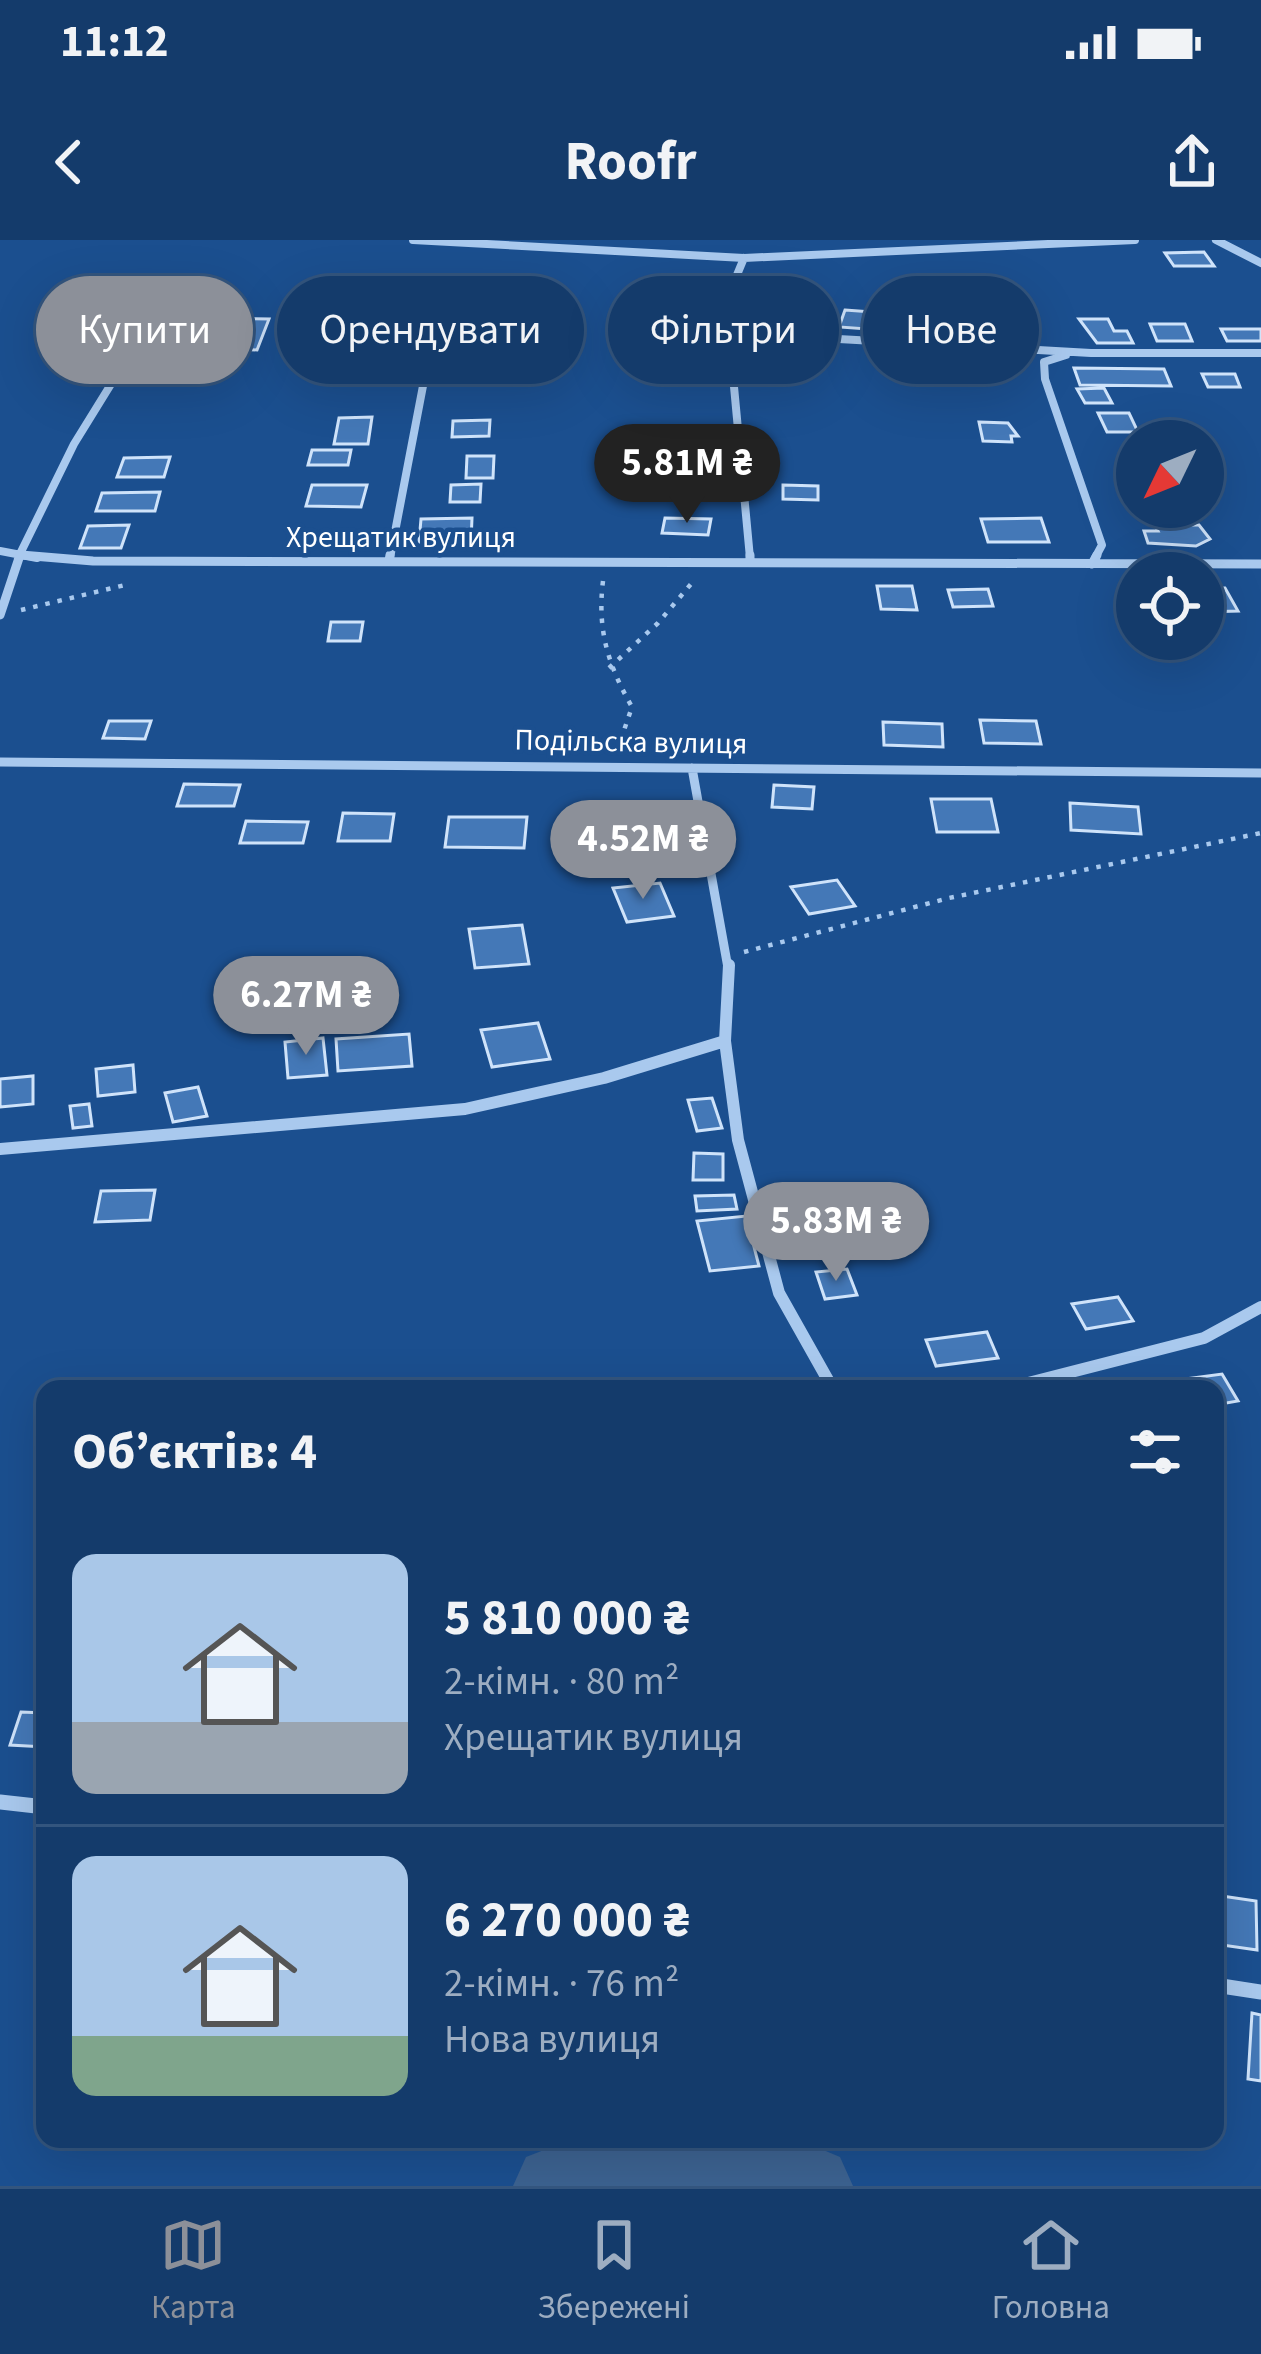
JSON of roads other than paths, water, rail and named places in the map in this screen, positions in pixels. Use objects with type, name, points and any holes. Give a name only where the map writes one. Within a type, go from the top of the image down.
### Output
[{"type":"street","points":[[413,240],[744,259],[1135,240]]},
{"type":"street","points":[[1216,240],[1261,263]]},
{"type":"street","points":[[737,276],[744,259]]},
{"type":"street","points":[[839,339],[1091,353],[1261,352]]},
{"type":"street","points":[[1091,353],[1054,357],[1043,364],[1102,545],[1092,564]]},
{"type":"street","points":[[0,615],[19,556],[74,444],[111,384]]},
{"type":"street","points":[[389,561],[423,384]]},
{"type":"street","points":[[734,384],[750,560]]},
{"type":"street","name":"Хрещатик вулиця","points":[[0,550],[19,556],[389,561],[1261,564]]},
{"type":"street","name":"Подільска вулиця","points":[[0,762],[1261,773]]},
{"type":"street","points":[[692,768],[729,956],[725,1041],[738,1140],[779,1293],[828,1380]]},
{"type":"street","points":[[0,1149],[465,1109],[604,1078],[725,1041]]},
{"type":"street","points":[[1040,1380],[1204,1338],[1261,1307]]},
{"type":"street","points":[[0,1802],[36,1806]]},
{"type":"street","points":[[1224,1986],[1261,1992]]},
{"type":"waterway","points":[[557,2186],[637,2175],[797,2180],[809,2186]]}]
